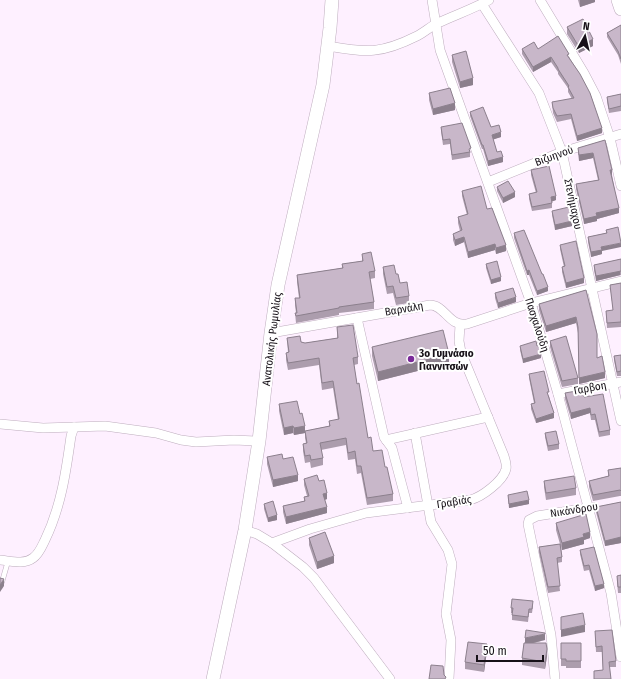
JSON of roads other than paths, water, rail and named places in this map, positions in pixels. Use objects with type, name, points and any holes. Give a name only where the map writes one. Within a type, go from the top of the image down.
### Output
[{"type":"street","name":"Ανατολικής Ρωμυλίας","points":[[213,679],[245,530],[259,441],[278,285],[323,85],[332,0]]},
{"type":"street","name":"Πασχαλούδη","points":[[432,0],[440,50],[531,303],[558,394],[611,593],[621,657]]},
{"type":"street","points":[[540,0],[591,85],[596,96],[610,138],[621,186]]},
{"type":"street","points":[[618,0],[621,9]]},
{"type":"street","points":[[328,46],[356,51],[378,51],[396,46],[436,24],[487,1]]},
{"type":"street","name":"Στενήμαχου","points":[[487,1],[536,88],[562,152],[591,288],[617,383],[621,421]]},
{"type":"street","name":"Βιζυηνού","points":[[488,182],[562,152],[621,134]]},
{"type":"street","points":[[460,324],[467,324],[531,303],[621,281]]},
{"type":"street","name":"Βαρνάλη","points":[[271,333],[433,305],[455,323],[460,324]]},
{"type":"street","points":[[357,318],[379,416],[386,440],[392,448],[408,508]]},
{"type":"street","name":"Γραβιάς","points":[[272,543],[310,529],[359,514],[477,498],[484,494],[504,475],[506,463],[504,456],[461,352],[459,341],[460,324]]},
{"type":"street","name":"Γαρβοη","points":[[558,394],[617,383]]},
{"type":"street","points":[[386,440],[488,417]]},
{"type":"street","points":[[0,424],[44,428],[113,427],[156,433],[181,440],[196,442],[234,440],[259,441]]},
{"type":"street","points":[[4,560],[26,562],[34,558],[44,544],[54,522],[61,498],[71,436],[74,427]]},
{"type":"street","points":[[415,433],[433,527],[448,550],[452,564],[446,614],[451,640],[449,679]]},
{"type":"street","name":"Νικάνδρου","points":[[555,679],[551,635],[527,527],[529,520],[537,516],[602,506]]},
{"type":"street","points":[[245,530],[257,534],[272,543],[303,567],[314,578],[390,679]]},
{"type":"lane","points":[[2,582],[4,560]]},
{"type":"place","name":"3ο Γυμνάσιο Γιαννιτσών","points":[[411,359]]}]
